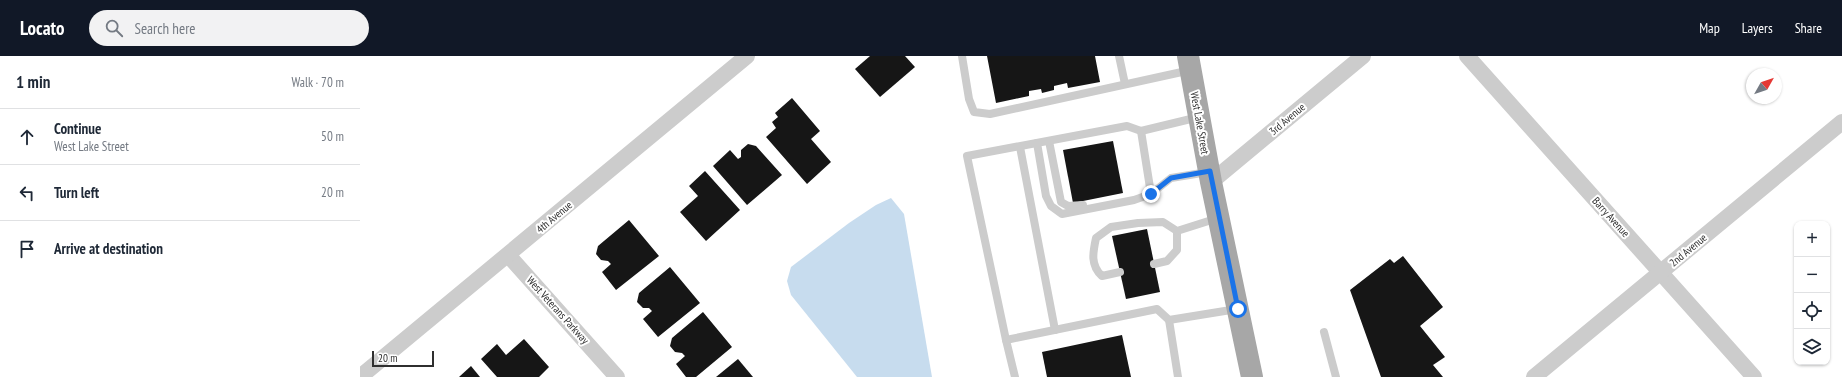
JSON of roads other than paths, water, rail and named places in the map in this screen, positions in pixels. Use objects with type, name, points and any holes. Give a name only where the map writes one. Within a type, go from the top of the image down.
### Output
[{"type":"main road","name":"West Lake Street","points":[[1190,63],[1210,176],[1252,377]]},
{"type":"street","name":"4th Avenue","points":[[360,377],[747,56]]},
{"type":"street","name":"3rd Avenue","points":[[1210,176],[1363,56]]},
{"type":"street","name":"Barry Avenue","points":[[1467,56],[1754,377]]},
{"type":"street","name":"2nd Avenue","points":[[1534,377],[1842,122]]},
{"type":"street","name":"West Veterans Parkway","points":[[508,255],[607,364],[617,377]]},
{"type":"lane","points":[[962,56],[969,99],[974,112],[990,114],[1125,84],[1190,63]]},
{"type":"lane","points":[[1119,56],[1125,84]]},
{"type":"lane","points":[[1015,377],[967,156],[1127,126],[1141,131],[1199,116]]},
{"type":"lane","points":[[1141,131],[1151,194]]},
{"type":"lane","points":[[1049,141],[1061,202],[1068,206],[1107,200],[1119,203]]},
{"type":"lane","points":[[1037,144],[1046,196],[1051,206],[1062,214],[1134,200],[1151,194],[1171,178],[1210,176]]},
{"type":"lane","points":[[1020,146],[1055,330]]},
{"type":"lane","points":[[1120,272],[1102,276],[1096,271],[1092,257],[1096,238],[1111,227],[1163,222],[1177,231],[1219,218]]},
{"type":"lane","points":[[1154,264],[1167,261],[1177,250],[1177,231]]},
{"type":"lane","points":[[1006,340],[1157,309],[1169,320],[1178,377]]},
{"type":"lane","points":[[1169,320],[1238,309]]},
{"type":"lane","points":[[1324,332],[1336,377]]},
{"type":"water","points":[[891,198],[904,214],[932,377],[857,377],[791,295],[787,281],[791,267],[849,223],[876,205]]}]
